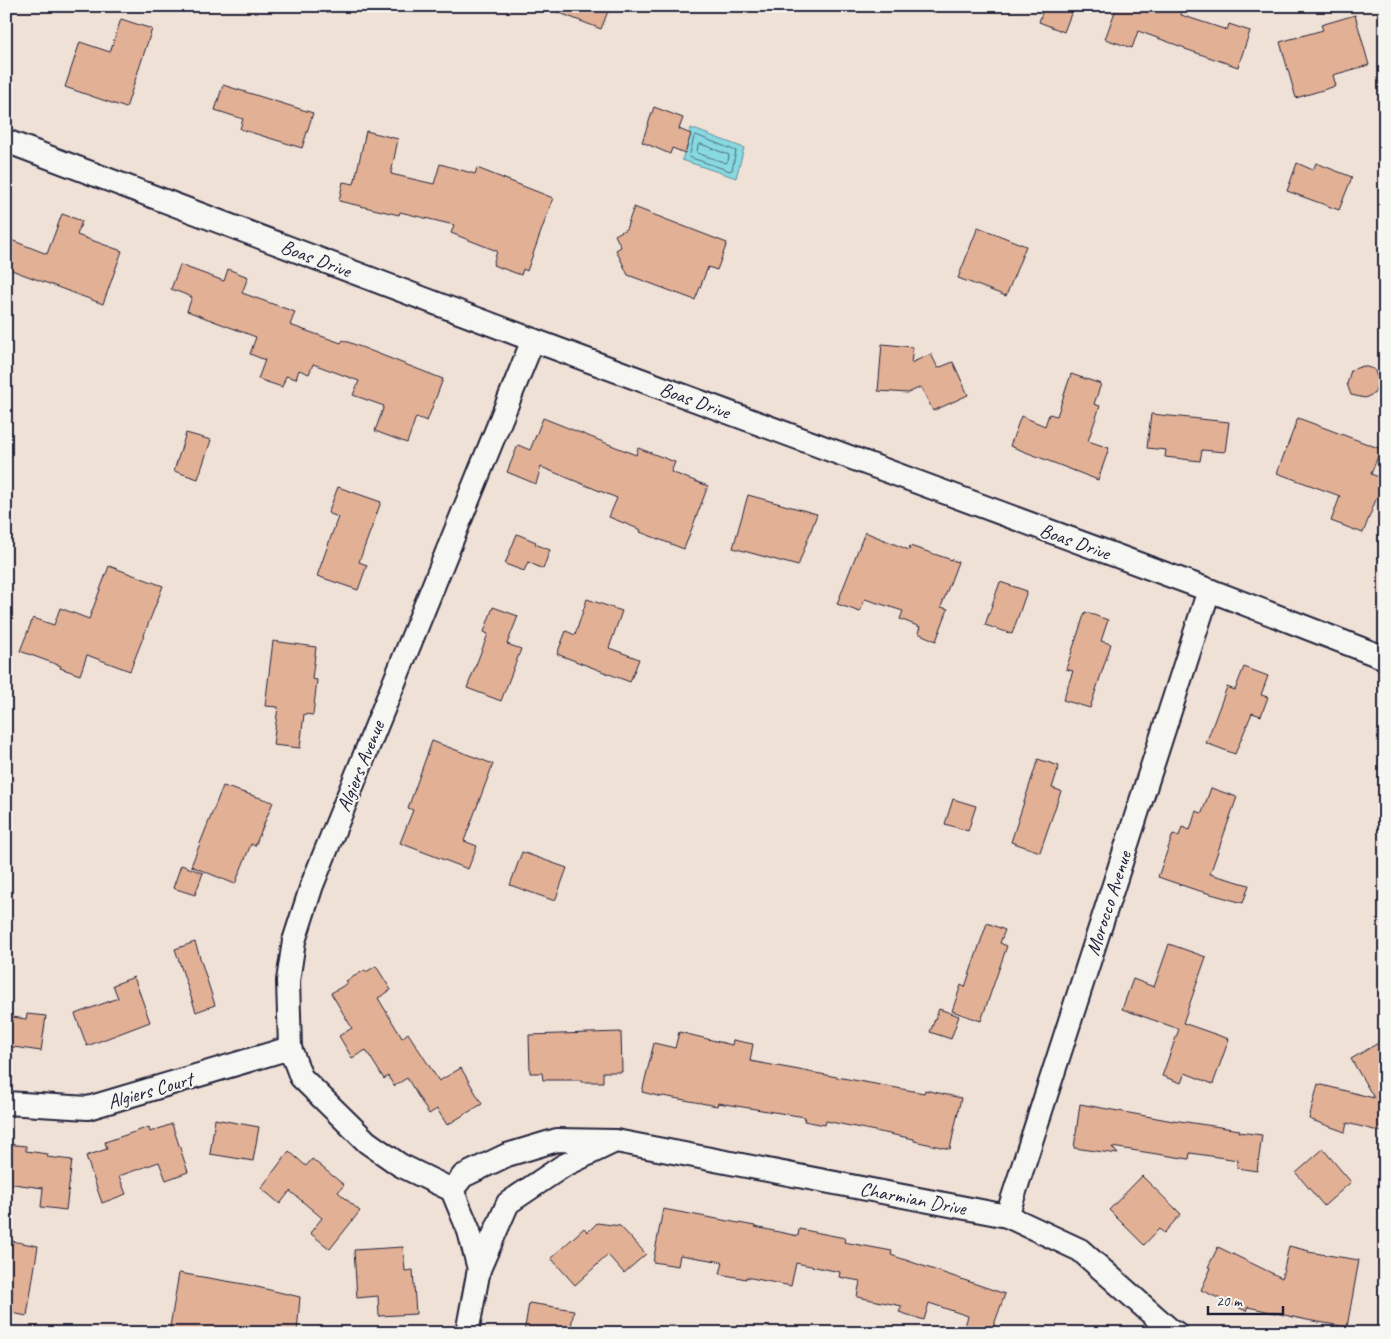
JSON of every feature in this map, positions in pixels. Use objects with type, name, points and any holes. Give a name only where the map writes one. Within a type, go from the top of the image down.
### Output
[{"type":"street","name":"Boas Drive","points":[[6,141],[533,340],[1209,590],[1385,658]]},
{"type":"street","name":"Algiers Avenue","points":[[452,1190],[400,1165],[367,1142],[301,1077],[290,1048],[288,982],[294,941],[312,885],[533,340]]},
{"type":"street","name":"Morocco Avenue","points":[[1007,1216],[1209,590]]},
{"type":"street","name":"Algiers Court","points":[[6,1103],[88,1108],[290,1048]]},
{"type":"street","name":"Charmian Drive","points":[[452,1190],[463,1176],[507,1156],[557,1140],[616,1141],[1007,1216],[1080,1250],[1169,1329],[1176,1333]]},
{"type":"street","points":[[467,1333],[479,1269],[508,1203],[563,1166],[616,1141]]},
{"type":"street","points":[[452,1190],[470,1231],[479,1269]]},
{"type":"water","points":[[691,128],[744,148],[736,178],[682,160]]},
{"type":"building","points":[[547,6],[610,6],[601,29],[547,8]]},
{"type":"building","points":[[1044,6],[1074,6],[1064,32],[1039,22]]},
{"type":"building","points":[[1117,6],[1184,6],[1181,15],[1227,30],[1229,24],[1250,31],[1238,67],[1138,31],[1132,48],[1105,39]]},
{"type":"building","points":[[1355,15],[1369,65],[1333,75],[1336,86],[1296,98],[1280,42],[1323,30],[1321,25]]},
{"type":"building","points":[[121,19],[152,29],[126,108],[65,87],[80,42],[110,52]]},
{"type":"building","points":[[223,85],[313,113],[302,148],[240,129],[243,119],[215,110]]},
{"type":"building","points":[[654,107],[683,118],[679,129],[691,134],[685,153],[672,148],[670,154],[642,142]]},
{"type":"building","points":[[366,131],[398,139],[391,174],[434,184],[440,164],[475,174],[477,168],[553,198],[527,271],[523,269],[521,275],[493,265],[497,251],[451,233],[454,225],[400,212],[399,215],[339,201],[343,182],[354,184]]},
{"type":"building","points":[[1297,163],[1313,170],[1316,163],[1352,177],[1339,210],[1287,191]]},
{"type":"building","points":[[634,207],[727,243],[717,270],[708,267],[695,300],[628,275],[616,250],[621,247],[615,235],[626,229]]},
{"type":"building","points":[[62,214],[82,221],[77,235],[122,251],[103,304],[6,268],[6,238],[47,254]]},
{"type":"building","points":[[978,227],[1026,246],[1006,296],[958,278]]},
{"type":"building","points":[[180,265],[224,281],[228,269],[248,277],[242,293],[295,312],[290,325],[341,343],[343,340],[443,379],[427,421],[416,417],[407,443],[375,431],[384,406],[353,395],[359,381],[313,364],[309,374],[299,370],[296,379],[286,376],[282,387],[258,379],[265,360],[250,354],[256,337],[187,311],[192,297],[171,289]]},
{"type":"building","points":[[882,344],[913,347],[911,363],[931,354],[938,368],[953,362],[968,395],[933,411],[921,387],[908,393],[878,391]]},
{"type":"building","points":[[1363,366],[1374,369],[1378,379],[1375,393],[1365,398],[1351,395],[1347,384],[1351,370]]},
{"type":"building","points":[[1071,374],[1101,384],[1094,404],[1100,406],[1088,441],[1109,448],[1098,480],[1010,446],[1021,416],[1045,426],[1049,414],[1057,416]]},
{"type":"building","points":[[1151,414],[1229,422],[1225,452],[1202,450],[1200,461],[1165,457],[1166,450],[1147,448]]},
{"type":"building","points":[[543,418],[636,455],[638,448],[675,462],[671,472],[708,486],[684,549],[640,532],[641,530],[609,517],[617,498],[541,467],[536,484],[507,472],[518,445],[530,450]]},
{"type":"building","points":[[1298,418],[1381,449],[1371,474],[1384,479],[1363,533],[1331,521],[1340,496],[1277,473]]},
{"type":"building","points":[[186,433],[211,440],[198,479],[174,471]]},
{"type":"building","points":[[338,487],[381,502],[359,562],[367,565],[358,590],[317,576],[338,517],[328,513]]},
{"type":"building","points":[[748,495],[817,514],[798,566],[733,548]]},
{"type":"building","points":[[865,532],[909,550],[910,546],[958,562],[941,607],[948,609],[936,641],[918,633],[920,627],[900,619],[903,611],[865,599],[860,612],[837,604]]},
{"type":"building","points":[[517,534],[550,550],[543,569],[528,562],[524,571],[505,564]]},
{"type":"building","points":[[109,566],[163,586],[130,671],[87,655],[80,675],[20,651],[33,618],[54,625],[60,608],[89,619]]},
{"type":"building","points":[[1000,582],[1027,591],[1012,634],[985,625]]},
{"type":"building","points":[[587,599],[622,611],[609,648],[639,659],[630,682],[557,654],[566,631],[575,635]]},
{"type":"building","points":[[493,607],[518,616],[507,644],[521,649],[501,701],[467,688],[488,634],[484,632]]},
{"type":"building","points":[[1085,612],[1108,620],[1101,641],[1111,644],[1090,708],[1063,700],[1073,671],[1066,669]]},
{"type":"building","points":[[273,641],[316,647],[312,679],[317,680],[313,715],[304,714],[300,748],[273,745],[278,707],[265,706]]},
{"type":"building","points":[[1244,667],[1268,676],[1261,695],[1268,697],[1261,716],[1252,713],[1235,754],[1206,743],[1227,687],[1235,690]]},
{"type":"building","points":[[432,741],[493,764],[464,841],[477,846],[468,869],[400,843],[413,810],[408,808]]},
{"type":"building","points":[[1038,759],[1059,766],[1052,788],[1061,791],[1040,852],[1011,842]]},
{"type":"building","points":[[223,786],[273,802],[255,846],[251,844],[235,884],[191,866]]},
{"type":"building","points":[[1211,788],[1237,797],[1210,874],[1249,885],[1243,903],[1158,877],[1173,834],[1179,836],[1182,827],[1190,830],[1196,811],[1202,813]]},
{"type":"building","points":[[953,799],[976,806],[968,831],[945,824]]},
{"type":"building","points":[[522,852],[567,868],[555,901],[510,885]]},
{"type":"building","points":[[181,865],[203,873],[195,895],[173,888]]},
{"type":"building","points":[[987,923],[1005,930],[1000,943],[1007,946],[981,1021],[952,1011],[961,985],[965,987]]},
{"type":"building","points":[[195,942],[215,1005],[196,1012],[175,949]]},
{"type":"building","points":[[1169,944],[1206,957],[1183,1023],[1229,1039],[1213,1084],[1185,1073],[1181,1083],[1162,1076],[1179,1029],[1122,1009],[1133,979],[1154,987]]},
{"type":"building","points":[[376,966],[391,990],[378,998],[402,1038],[408,1033],[439,1081],[461,1068],[482,1104],[447,1125],[437,1109],[429,1114],[407,1078],[394,1086],[388,1076],[384,1079],[366,1050],[352,1058],[339,1036],[352,1028],[331,993],[348,983],[346,981]]},
{"type":"building","points":[[134,977],[150,1022],[87,1046],[75,1014],[118,998],[113,985]]},
{"type":"building","points":[[939,1009],[959,1016],[951,1039],[930,1032]]},
{"type":"building","points":[[27,1014],[46,1016],[41,1051],[6,1046],[6,1016],[26,1019]]},
{"type":"building","points":[[621,1032],[622,1072],[603,1072],[603,1082],[543,1080],[542,1073],[530,1073],[529,1035]]},
{"type":"building","points":[[679,1032],[732,1045],[733,1040],[753,1044],[750,1061],[924,1093],[925,1090],[961,1098],[950,1149],[914,1141],[914,1139],[826,1121],[825,1125],[804,1121],[805,1117],[718,1103],[717,1106],[642,1092],[654,1043],[675,1048]]},
{"type":"building","points":[[1385,1039],[1385,1121],[1382,1132],[1347,1123],[1345,1132],[1309,1119],[1318,1084],[1374,1098],[1351,1059]]},
{"type":"building","points":[[1080,1104],[1262,1135],[1257,1171],[1237,1168],[1238,1160],[1190,1153],[1189,1159],[1112,1147],[1118,1154],[1074,1148]]},
{"type":"building","points":[[215,1119],[259,1127],[253,1161],[210,1154]]},
{"type":"building","points":[[172,1124],[188,1172],[166,1180],[159,1162],[119,1176],[126,1194],[102,1203],[86,1156],[107,1149],[105,1142],[149,1127],[150,1132]]},
{"type":"building","points":[[6,1144],[26,1146],[26,1151],[48,1154],[47,1157],[72,1160],[66,1210],[41,1207],[43,1188],[6,1183]]},
{"type":"building","points":[[1323,1149],[1351,1182],[1324,1206],[1296,1173]]},
{"type":"building","points":[[289,1151],[306,1166],[312,1159],[344,1185],[338,1192],[360,1211],[330,1249],[310,1233],[322,1218],[290,1191],[280,1204],[261,1188]]},
{"type":"building","points":[[1142,1176],[1181,1214],[1164,1233],[1159,1229],[1144,1245],[1109,1210]]},
{"type":"building","points":[[663,1209],[798,1236],[799,1229],[845,1238],[844,1242],[892,1251],[891,1255],[1005,1294],[991,1333],[963,1333],[968,1316],[929,1303],[924,1320],[899,1312],[902,1306],[857,1297],[860,1281],[839,1277],[840,1272],[796,1263],[791,1286],[720,1274],[723,1262],[680,1255],[678,1266],[653,1262]]},
{"type":"building","points":[[597,1223],[620,1226],[646,1254],[624,1273],[608,1255],[575,1285],[551,1258],[584,1228],[588,1232]]},
{"type":"building","points":[[6,1240],[38,1246],[27,1316],[6,1312]]},
{"type":"building","points":[[1289,1246],[1308,1252],[1359,1260],[1347,1327],[1248,1307],[1246,1311],[1201,1290],[1211,1268],[1208,1267],[1218,1247],[1282,1278]]},
{"type":"building","points":[[403,1247],[405,1271],[413,1270],[416,1314],[379,1316],[378,1296],[357,1298],[354,1250]]},
{"type":"building","points":[[179,1273],[244,1284],[300,1297],[297,1333],[169,1333]]},
{"type":"building","points":[[529,1303],[574,1310],[570,1333],[524,1333]]}]
